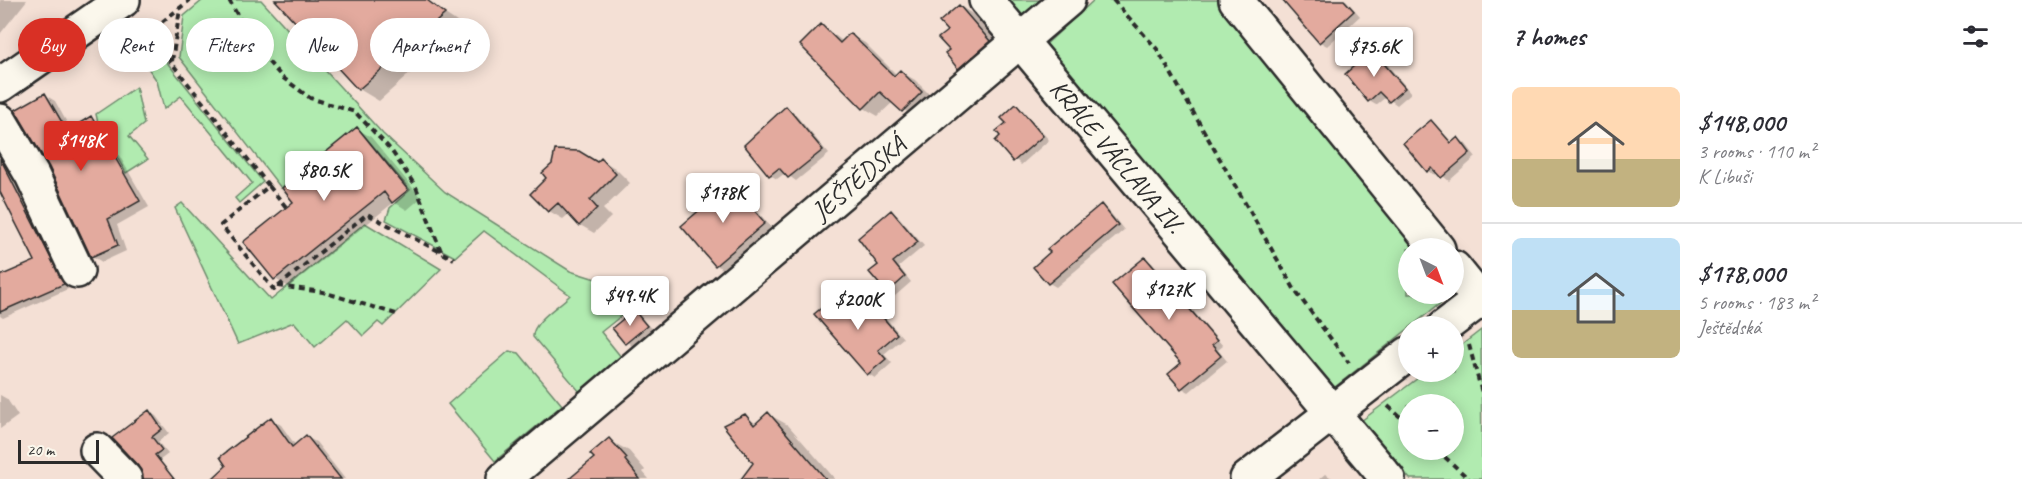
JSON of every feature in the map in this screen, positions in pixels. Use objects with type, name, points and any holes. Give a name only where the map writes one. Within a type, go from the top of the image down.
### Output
[{"type":"street","points":[[0,85],[123,0]]},
{"type":"street","name":"KRÁLE VÁCLAVA IV.","points":[[986,0],[1388,479]]},
{"type":"street","name":"JEŠTĚDSKÁ","points":[[504,479],[1068,0]]},
{"type":"street","points":[[1236,0],[1429,238]]},
{"type":"street","points":[[0,121],[32,176],[77,271]]},
{"type":"street","points":[[1247,479],[1398,362]]},
{"type":"street","points":[[97,450],[125,479]]},
{"type":"path","points":[[167,18],[190,0]]},
{"type":"path","points":[[229,0],[256,48],[282,77],[310,98],[355,112],[391,150],[416,187],[441,251]]},
{"type":"path","points":[[1113,0],[1158,49],[1296,292],[1367,387],[1398,415]]},
{"type":"path","points":[[174,48],[180,8]]},
{"type":"path","points":[[174,65],[286,207]]},
{"type":"path","points":[[269,186],[221,225],[274,290],[367,214],[454,259]]},
{"type":"path","points":[[278,286],[323,292],[396,314]]},
{"type":"path","points":[[1469,308],[1467,335],[1482,393]]},
{"type":"path","points":[[1448,460],[1469,479]]},
{"type":"green space","points":[[203,0],[261,0],[286,27],[286,72],[327,72],[383,134],[445,192],[570,271],[647,295],[601,332],[621,357],[580,392],[533,337],[537,325],[570,295],[484,231],[455,257],[386,220],[390,208],[410,190],[357,127],[281,188],[191,72],[274,72],[274,18],[186,18],[186,66],[179,57],[184,16]]},
{"type":"green space","points":[[1004,0],[1045,0],[1021,21]]},
{"type":"green space","points":[[1094,0],[1217,0],[1416,238],[1398,238],[1398,304],[1439,304],[1424,316],[1398,316],[1398,337],[1330,391],[1043,47]]},
{"type":"green space","points":[[174,71],[263,182],[239,203],[235,198],[252,183],[181,96],[164,109],[157,81],[151,72]]},
{"type":"green space","points":[[136,87],[144,124],[129,136],[148,159],[126,173],[98,123],[96,114]]},
{"type":"green space","points":[[182,203],[271,300],[365,223],[441,269],[383,326],[378,322],[363,336],[347,319],[315,347],[294,322],[238,344],[175,208]]},
{"type":"green space","points":[[1481,330],[1482,479],[1410,479],[1361,421],[1413,382],[1464,382],[1464,343]]},
{"type":"green space","points":[[509,351],[519,353],[562,405],[495,461],[448,404]]},
{"type":"building","points":[[275,0],[427,0],[445,14],[440,18],[370,18],[370,72],[379,72],[358,90],[341,72],[358,72],[358,18],[292,18]]},
{"type":"building","points":[[1282,0],[1344,0],[1354,11],[1319,43]]},
{"type":"building","points":[[959,5],[990,41],[958,69],[945,53],[949,50],[938,38],[947,31],[939,22]]},
{"type":"building","points":[[821,24],[840,43],[850,33],[894,76],[900,70],[922,92],[902,112],[880,92],[863,109],[800,45]]},
{"type":"building","points":[[1372,50],[1405,88],[1389,102],[1379,92],[1368,102],[1345,74]]},
{"type":"building","points":[[45,93],[67,131],[91,116],[140,201],[108,219],[118,245],[91,257],[49,167],[15,110]]},
{"type":"building","points":[[1016,104],[1043,136],[1013,162],[995,141],[1000,136],[996,131],[1006,123],[1001,118]]},
{"type":"building","points":[[786,106],[823,150],[788,178],[779,168],[769,176],[744,145]]},
{"type":"building","points":[[1431,120],[1451,143],[1458,137],[1470,153],[1441,178],[1432,168],[1427,172],[1403,143]]},
{"type":"building","points":[[357,127],[408,190],[392,203],[384,192],[274,280],[243,242],[293,202],[282,188]]},
{"type":"building","points":[[555,150],[579,151],[597,162],[601,158],[616,174],[590,200],[597,208],[579,226],[558,203],[548,212],[530,194],[546,178],[542,173],[552,164]]},
{"type":"building","points":[[0,158],[64,284],[0,312],[0,276],[35,261],[0,192]]},
{"type":"building","points":[[731,183],[765,223],[715,266],[681,226]]},
{"type":"building","points":[[1101,204],[1118,225],[1048,284],[1033,267],[1050,252],[1047,249]]},
{"type":"building","points":[[891,210],[918,242],[893,262],[905,277],[887,293],[869,272],[878,265],[858,238]]},
{"type":"building","points":[[1145,257],[1217,341],[1212,345],[1221,356],[1181,389],[1168,374],[1181,363],[1112,284]]},
{"type":"building","points":[[835,297],[839,302],[869,301],[897,334],[878,350],[886,359],[867,375],[814,314]]},
{"type":"building","points":[[634,310],[647,326],[625,344],[612,328]]},
{"type":"building","points":[[149,410],[162,429],[152,437],[162,450],[155,455],[174,479],[143,479],[138,466],[112,438]]},
{"type":"building","points":[[768,412],[826,479],[741,479],[753,463],[723,425],[745,414],[754,425]]},
{"type":"building","points":[[271,417],[292,447],[306,435],[341,479],[212,479],[226,466],[220,457]]},
{"type":"building","points":[[609,438],[627,458],[625,460],[640,479],[569,479],[594,458],[590,454]]}]
